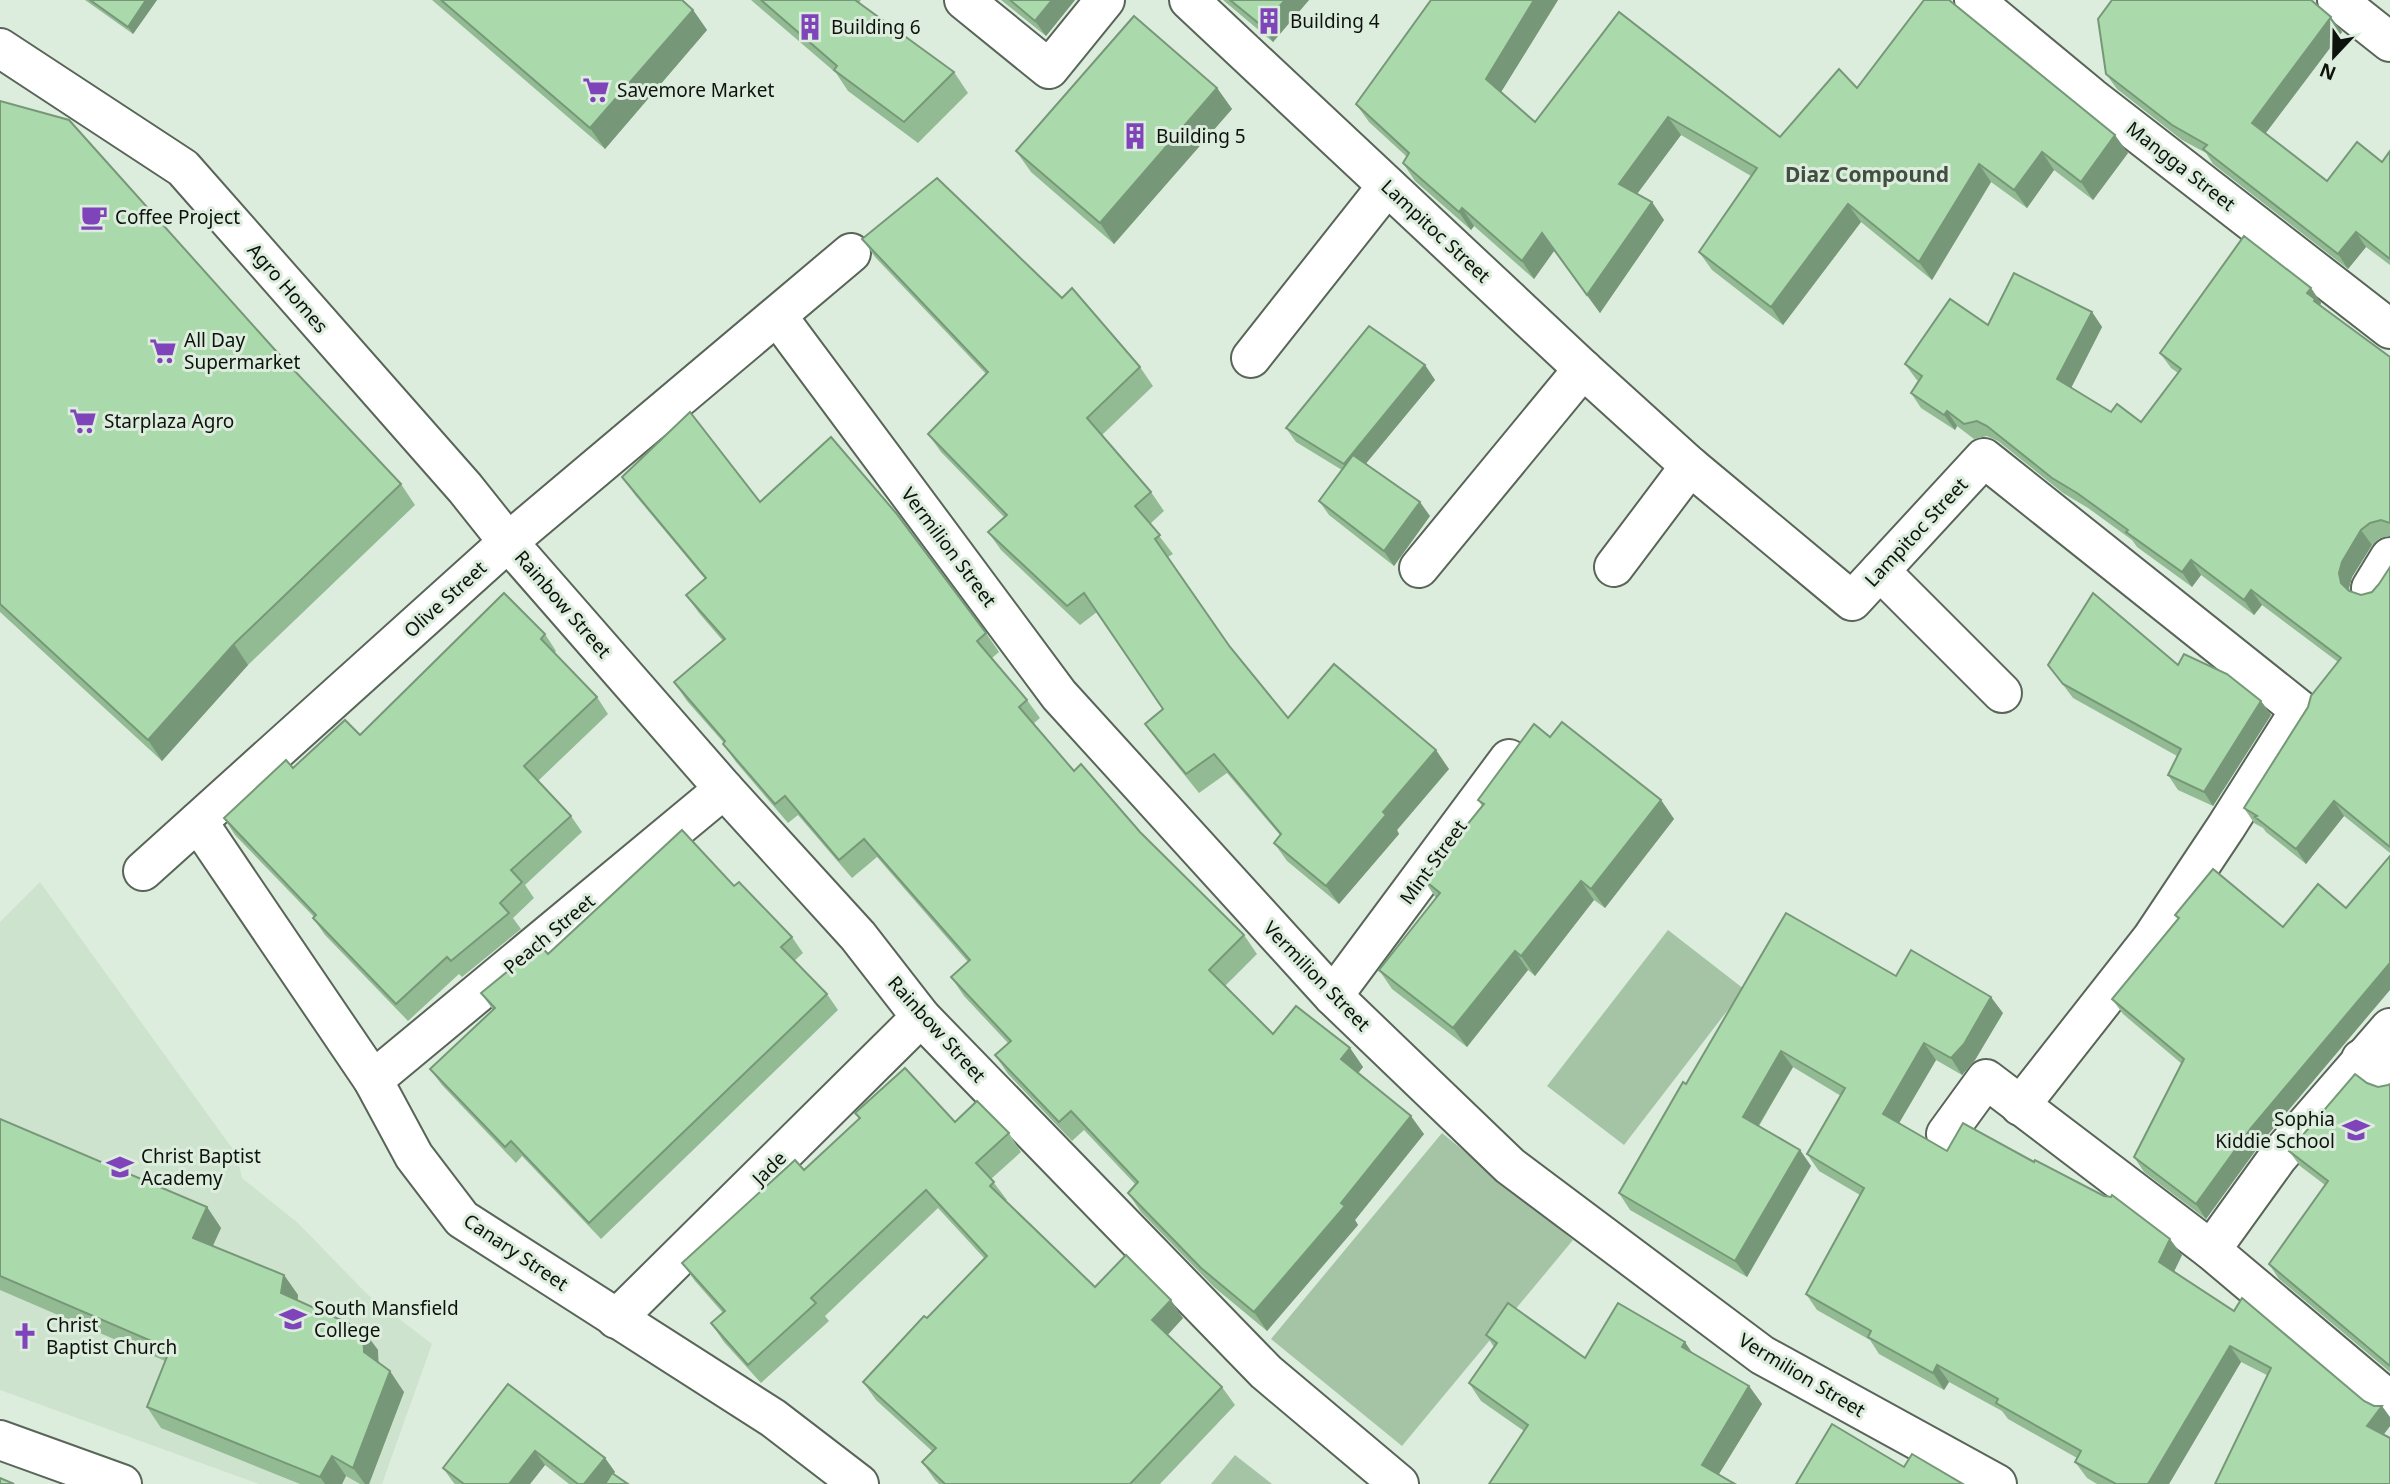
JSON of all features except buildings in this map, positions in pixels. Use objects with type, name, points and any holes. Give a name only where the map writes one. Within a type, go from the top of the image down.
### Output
[{"type":"street","points":[[964,0],[1049,69],[1105,0]]},
{"type":"street","name":"Lampitoc Street","points":[[1189,0],[1690,466],[1852,601],[1984,458],[2300,710],[2152,938],[2020,1106]]},
{"type":"street","name":"Mangga Street","points":[[1974,0],[2091,97],[2390,329]]},
{"type":"street","points":[[2337,0],[2390,41]]},
{"type":"street","name":"Agro Homes","points":[[0,48],[183,168],[465,488],[508,542]]},
{"type":"street","points":[[1251,358],[1387,186]]},
{"type":"street","name":"Olive Street","points":[[143,871],[508,542],[851,253]]},
{"type":"street","name":"Vermilion Street","points":[[778,317],[1059,695],[1333,996],[1510,1166],[1762,1356],[1997,1484]]},
{"type":"street","points":[[1419,568],[1583,369]]},
{"type":"street","points":[[1615,567],[1690,466]]},
{"type":"street","name":"Rainbow Street","points":[[508,542],[724,789],[858,936],[921,1017],[1266,1372],[1399,1484]]},
{"type":"street","points":[[1880,571],[2002,693]]},
{"type":"street","name":"Mint Street","points":[[1333,996],[1532,727]]},
{"type":"street","name":"Peach Street","points":[[373,1080],[724,789]]},
{"type":"street","name":"Canary Street","points":[[198,822],[373,1080],[414,1156],[463,1219],[773,1418],[859,1484]]},
{"type":"street","name":"Jade","points":[[616,1319],[921,1017]]},
{"type":"street","points":[[2211,1251],[2278,1157],[2376,1069],[2390,1028]]},
{"type":"street","points":[[1946,1134],[1986,1079],[2211,1251],[2390,1401]]},
{"type":"street","points":[[0,1440],[122,1484]]},
{"type":"shaded area","name":"Christ Baptist Academy","points":[[40,882],[237,1155],[242,1178],[298,1223],[367,1294],[432,1344],[382,1484],[259,1484],[0,1390],[0,922]]},
{"type":"shaded area","points":[[1668,930],[1744,989],[1624,1145],[1547,1086]]},
{"type":"shaded area","points":[[1442,1133],[1573,1240],[1402,1446],[1271,1339]]},
{"type":"shaded area","points":[[1235,1455],[1272,1484],[1211,1484]]},
{"type":"place","name":"Building 4","points":[[1269,21]]},
{"type":"place","name":"Building 6","points":[[810,27]]},
{"type":"place","name":"Savemore Market","points":[[596,90]]},
{"type":"place","name":"Building 5","points":[[1135,136]]},
{"type":"place","name":"Coffee Project","points":[[94,217]]},
{"type":"place","name":"All Day Supermarket","points":[[163,351]]},
{"type":"place","name":"Starplaza Agro","points":[[83,421]]},
{"type":"place","name":"Sophia Kiddie School","points":[[2356,1130]]},
{"type":"place","name":"Christ Baptist Academy","points":[[120,1167]]},
{"type":"place","name":"South Mansfield College","points":[[293,1319]]},
{"type":"place","name":"Christ Baptist Church","points":[[25,1336]]},
{"type":"district","name":"Diaz Compound","points":[[1867,175]]}]
